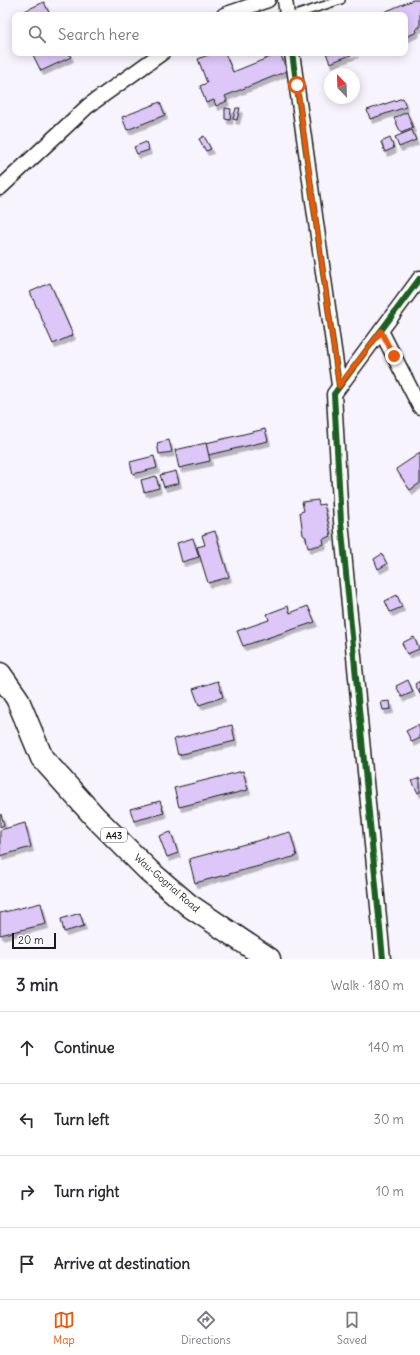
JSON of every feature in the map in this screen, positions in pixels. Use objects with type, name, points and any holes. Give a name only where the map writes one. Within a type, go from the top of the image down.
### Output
[{"type":"main road","name":"Wau-Gogrial Road","points":[[0,674],[17,698],[42,758],[95,817],[149,871],[190,906],[269,959]]},
{"type":"street","points":[[233,12],[268,0]]},
{"type":"street","points":[[285,0],[287,12]]},
{"type":"street","points":[[0,188],[88,106],[158,56]]},
{"type":"street","points":[[292,56],[339,386]]},
{"type":"street","points":[[383,959],[341,521],[334,394],[420,278]]},
{"type":"street","points":[[381,331],[420,407]]},
{"type":"lane","points":[[304,12],[341,0]]},
{"type":"building","points":[[413,0],[420,0],[420,27],[416,29],[417,32],[408,36],[408,12],[384,12]]},
{"type":"building","points":[[44,2],[49,12],[22,12]]},
{"type":"building","points":[[34,56],[71,57],[41,71]]},
{"type":"building","points":[[206,56],[226,56],[233,72],[273,56],[281,56],[287,71],[225,96],[227,101],[216,106],[214,100],[206,103],[200,86],[207,83],[198,59]]},
{"type":"building","points":[[327,56],[348,56],[330,63]]},
{"type":"building","points":[[403,98],[406,107],[370,119],[367,110]]},
{"type":"building","points":[[160,102],[165,115],[127,130],[122,117]]},
{"type":"building","points":[[225,108],[231,109],[230,120],[225,119]]},
{"type":"building","points":[[236,108],[240,108],[237,120],[233,119]]},
{"type":"building","points":[[407,112],[413,128],[401,133],[394,118]]},
{"type":"building","points":[[412,130],[416,140],[399,147],[395,137]]},
{"type":"building","points":[[204,136],[211,149],[206,151],[199,139]]},
{"type":"building","points":[[390,138],[394,148],[385,152],[381,142]]},
{"type":"building","points":[[146,142],[149,150],[137,154],[134,147]]},
{"type":"building","points":[[50,283],[73,335],[53,344],[30,292]]},
{"type":"building","points":[[265,429],[268,441],[208,455],[206,443]]},
{"type":"building","points":[[169,440],[172,452],[159,454],[157,443]]},
{"type":"building","points":[[206,443],[210,461],[179,468],[175,450]]},
{"type":"building","points":[[420,453],[420,483],[410,490],[396,469]]},
{"type":"building","points":[[154,456],[157,468],[133,474],[130,462]]},
{"type":"building","points":[[176,471],[179,483],[164,487],[160,475]]},
{"type":"building","points":[[156,476],[159,488],[144,492],[141,480]]},
{"type":"building","points":[[318,500],[319,505],[324,504],[331,536],[323,539],[324,544],[308,548],[306,537],[303,535],[300,512],[304,511],[302,502]]},
{"type":"building","points":[[215,531],[229,577],[208,583],[197,547],[205,545],[202,535]]},
{"type":"building","points":[[193,538],[199,557],[182,562],[177,543]]},
{"type":"building","points":[[382,554],[387,564],[378,569],[374,559]]},
{"type":"building","points":[[397,595],[402,607],[390,612],[385,601]]},
{"type":"building","points":[[288,606],[290,613],[308,606],[315,622],[243,646],[237,631],[269,620],[267,614]]},
{"type":"building","points":[[414,637],[419,649],[407,654],[402,643]]},
{"type":"building","points":[[408,680],[413,692],[402,697],[396,686]]},
{"type":"building","points":[[218,681],[223,697],[199,705],[193,689]]},
{"type":"building","points":[[420,681],[420,694],[415,684]]},
{"type":"building","points":[[390,701],[391,709],[383,710],[381,702]]},
{"type":"building","points":[[232,725],[235,741],[178,755],[174,739]]},
{"type":"building","points":[[418,725],[420,730],[420,738],[412,742],[406,731]]},
{"type":"building","points":[[243,771],[248,790],[179,807],[174,788]]},
{"type":"building","points":[[420,778],[420,792],[418,793],[412,781]]},
{"type":"building","points":[[160,801],[164,813],[134,821],[130,809]]},
{"type":"building","points":[[1,814],[4,825],[0,827],[0,815]]},
{"type":"building","points":[[25,823],[31,847],[0,856],[0,830]]},
{"type":"building","points":[[171,832],[178,853],[167,857],[159,836]]},
{"type":"building","points":[[290,832],[297,856],[195,883],[189,859]]},
{"type":"building","points":[[41,903],[46,924],[0,935],[0,913]]},
{"type":"building","points":[[80,913],[84,926],[64,932],[61,919]]},
{"type":"cycle path","points":[[292,56],[339,385]]},
{"type":"cycle path","points":[[383,959],[341,521],[334,394],[420,278]]},
{"type":"route","points":[[297,85],[339,386],[381,331],[394,356]]}]
